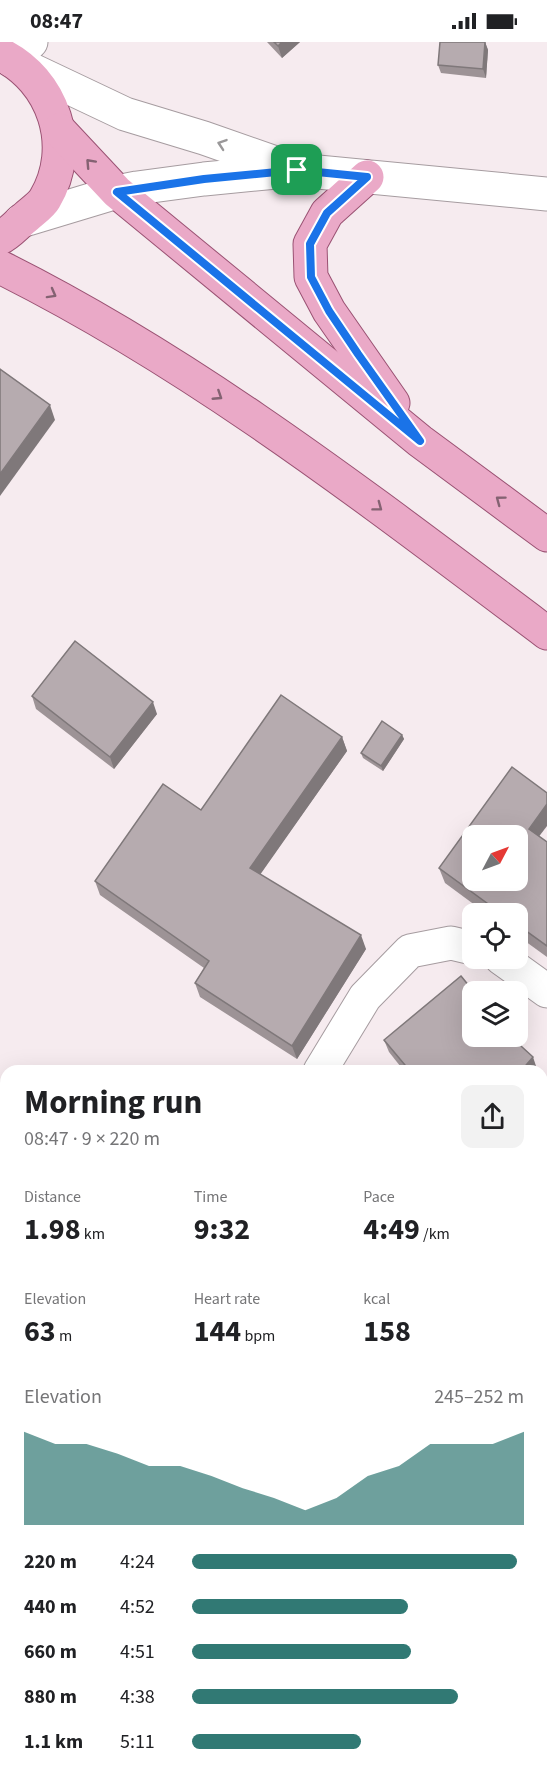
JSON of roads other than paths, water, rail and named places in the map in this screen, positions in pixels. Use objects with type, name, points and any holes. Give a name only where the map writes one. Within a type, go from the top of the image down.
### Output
[{"type":"main road","points":[[10,230],[44,201],[55,179],[60,154],[59,130],[47,97],[14,52]]},
{"type":"main road","points":[[59,130],[117,192],[420,441],[547,535]]},
{"type":"main road","points":[[367,177],[327,213],[310,244],[311,277],[329,311],[352,346],[420,441]]},
{"type":"main road","points":[[0,267],[50,292],[152,353],[314,459],[547,633]]},
{"type":"street","points":[[14,52],[125,114],[297,170]]},
{"type":"street","points":[[10,230],[117,192],[204,179],[297,170],[547,194]]},
{"type":"street","points":[[324,1065],[365,997],[410,951],[451,943],[462,946]]},
{"type":"street","points":[[516,969],[547,991]]}]
